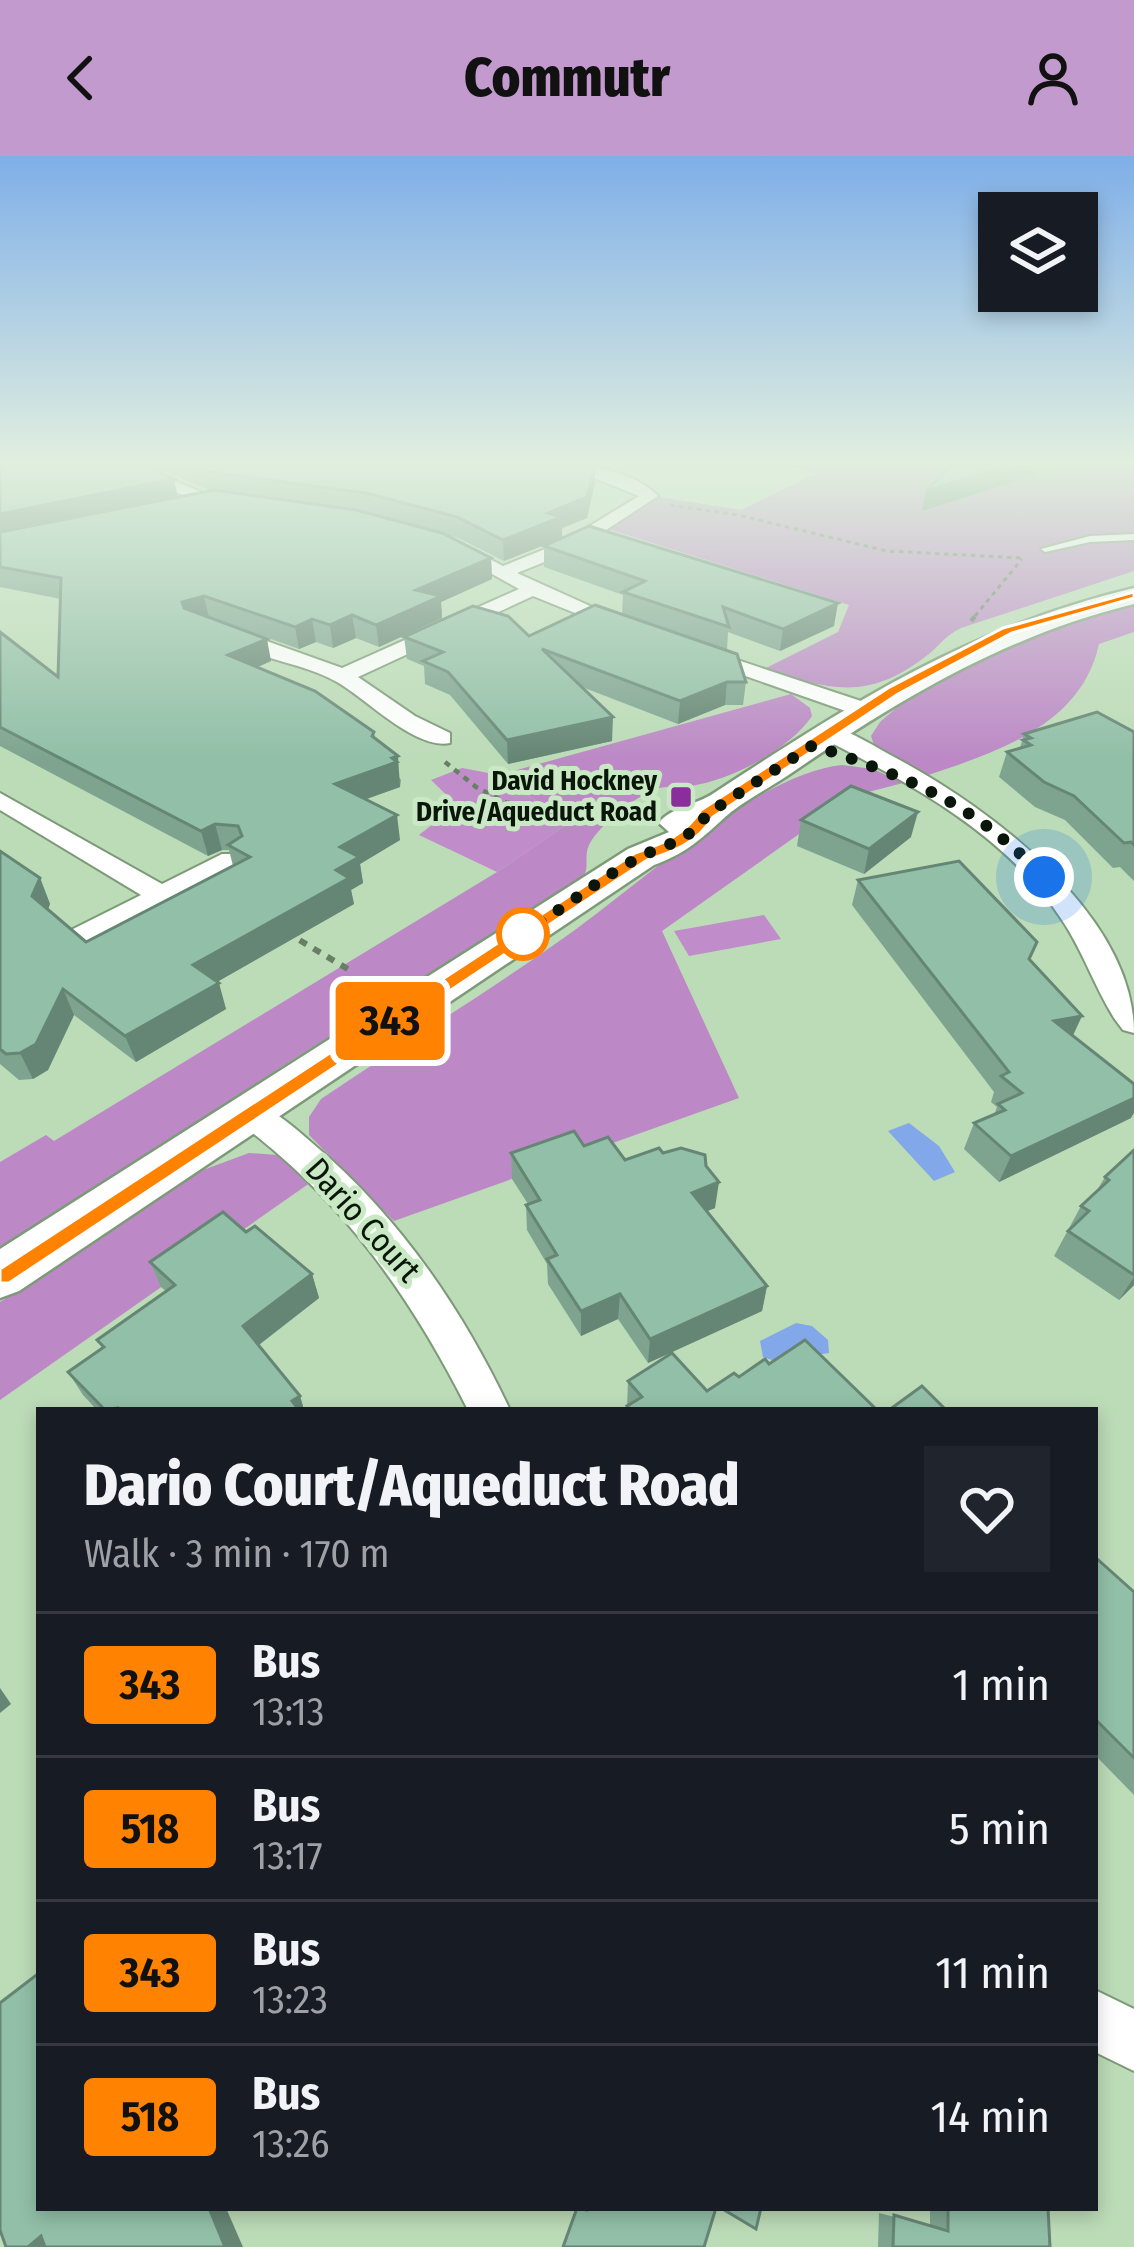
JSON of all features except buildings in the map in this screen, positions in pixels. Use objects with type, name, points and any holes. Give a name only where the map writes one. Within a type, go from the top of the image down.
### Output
[{"type":"main road","points":[[0,1276],[641,856],[670,848],[698,829],[707,814],[948,659],[1007,630],[1134,596]]},
{"type":"street","points":[[483,563],[533,589],[651,636]]},
{"type":"street","points":[[503,572],[527,563]]},
{"type":"street","points":[[343,676],[533,589]]},
{"type":"street","points":[[201,626],[343,676],[445,741]]},
{"type":"street","points":[[672,643],[865,710]]},
{"type":"street","points":[[821,739],[890,769],[978,818],[1044,877],[1076,918],[1108,985],[1134,1023]]},
{"type":"street","points":[[0,800],[161,895]]},
{"type":"street","points":[[79,937],[231,860]]},
{"type":"street","name":"Dario Court","points":[[249,1113],[325,1172],[389,1240],[442,1319],[487,1407]]},
{"type":"street","points":[[1098,2022],[1134,2041]]},
{"type":"path","points":[[966,628],[994,587],[1018,563]]},
{"type":"path","points":[[445,741],[476,787],[544,821]]},
{"type":"path","points":[[277,926],[351,970]]},
{"type":"shaded area","points":[[714,563],[1134,563],[1134,571],[961,628],[884,681],[828,686],[764,669],[838,632],[849,605]]},
{"type":"shaded area","points":[[1134,602],[1134,632],[1099,644],[1074,696],[1031,733],[922,777],[875,748],[871,736],[880,722],[937,679],[1032,634]]},
{"type":"shaded area","points":[[791,694],[810,708],[812,716],[774,752],[724,777],[658,788],[636,800],[594,837],[581,880],[292,1060],[0,1251],[0,1162],[46,1135],[54,1141],[497,872],[569,823],[499,775]]},
{"type":"shaded area","points":[[842,765],[873,769],[903,783],[853,796],[662,931],[739,1098],[394,1221],[309,1135],[309,1117],[321,1099],[535,958],[698,836],[773,789],[808,773]]},
{"type":"shaded area","points":[[462,768],[499,775],[569,823],[497,872],[419,835],[457,805],[431,780]]},
{"type":"shaded area","points":[[764,915],[781,939],[689,956],[674,931]]},
{"type":"shaded area","points":[[249,1153],[278,1155],[314,1180],[0,1400],[0,1302],[203,1170]]},
{"type":"water","points":[[909,1123],[939,1146],[955,1172],[934,1181],[888,1131]]},
{"type":"water","points":[[796,1323],[812,1326],[828,1340],[829,1353],[775,1361],[763,1357],[760,1341]]},
{"type":"bus line","name":"343","points":[[0,1276],[641,856],[670,848],[698,829],[707,814],[893,691],[1007,630],[1134,596]]},
{"type":"place","name":"David Hockney Drive/Aqueduct Road","points":[[681,797]]},
{"type":"route","points":[[523,934],[641,856],[670,848],[698,829],[707,814],[813,745],[890,769],[937,793],[1003,837],[1044,877]]}]
